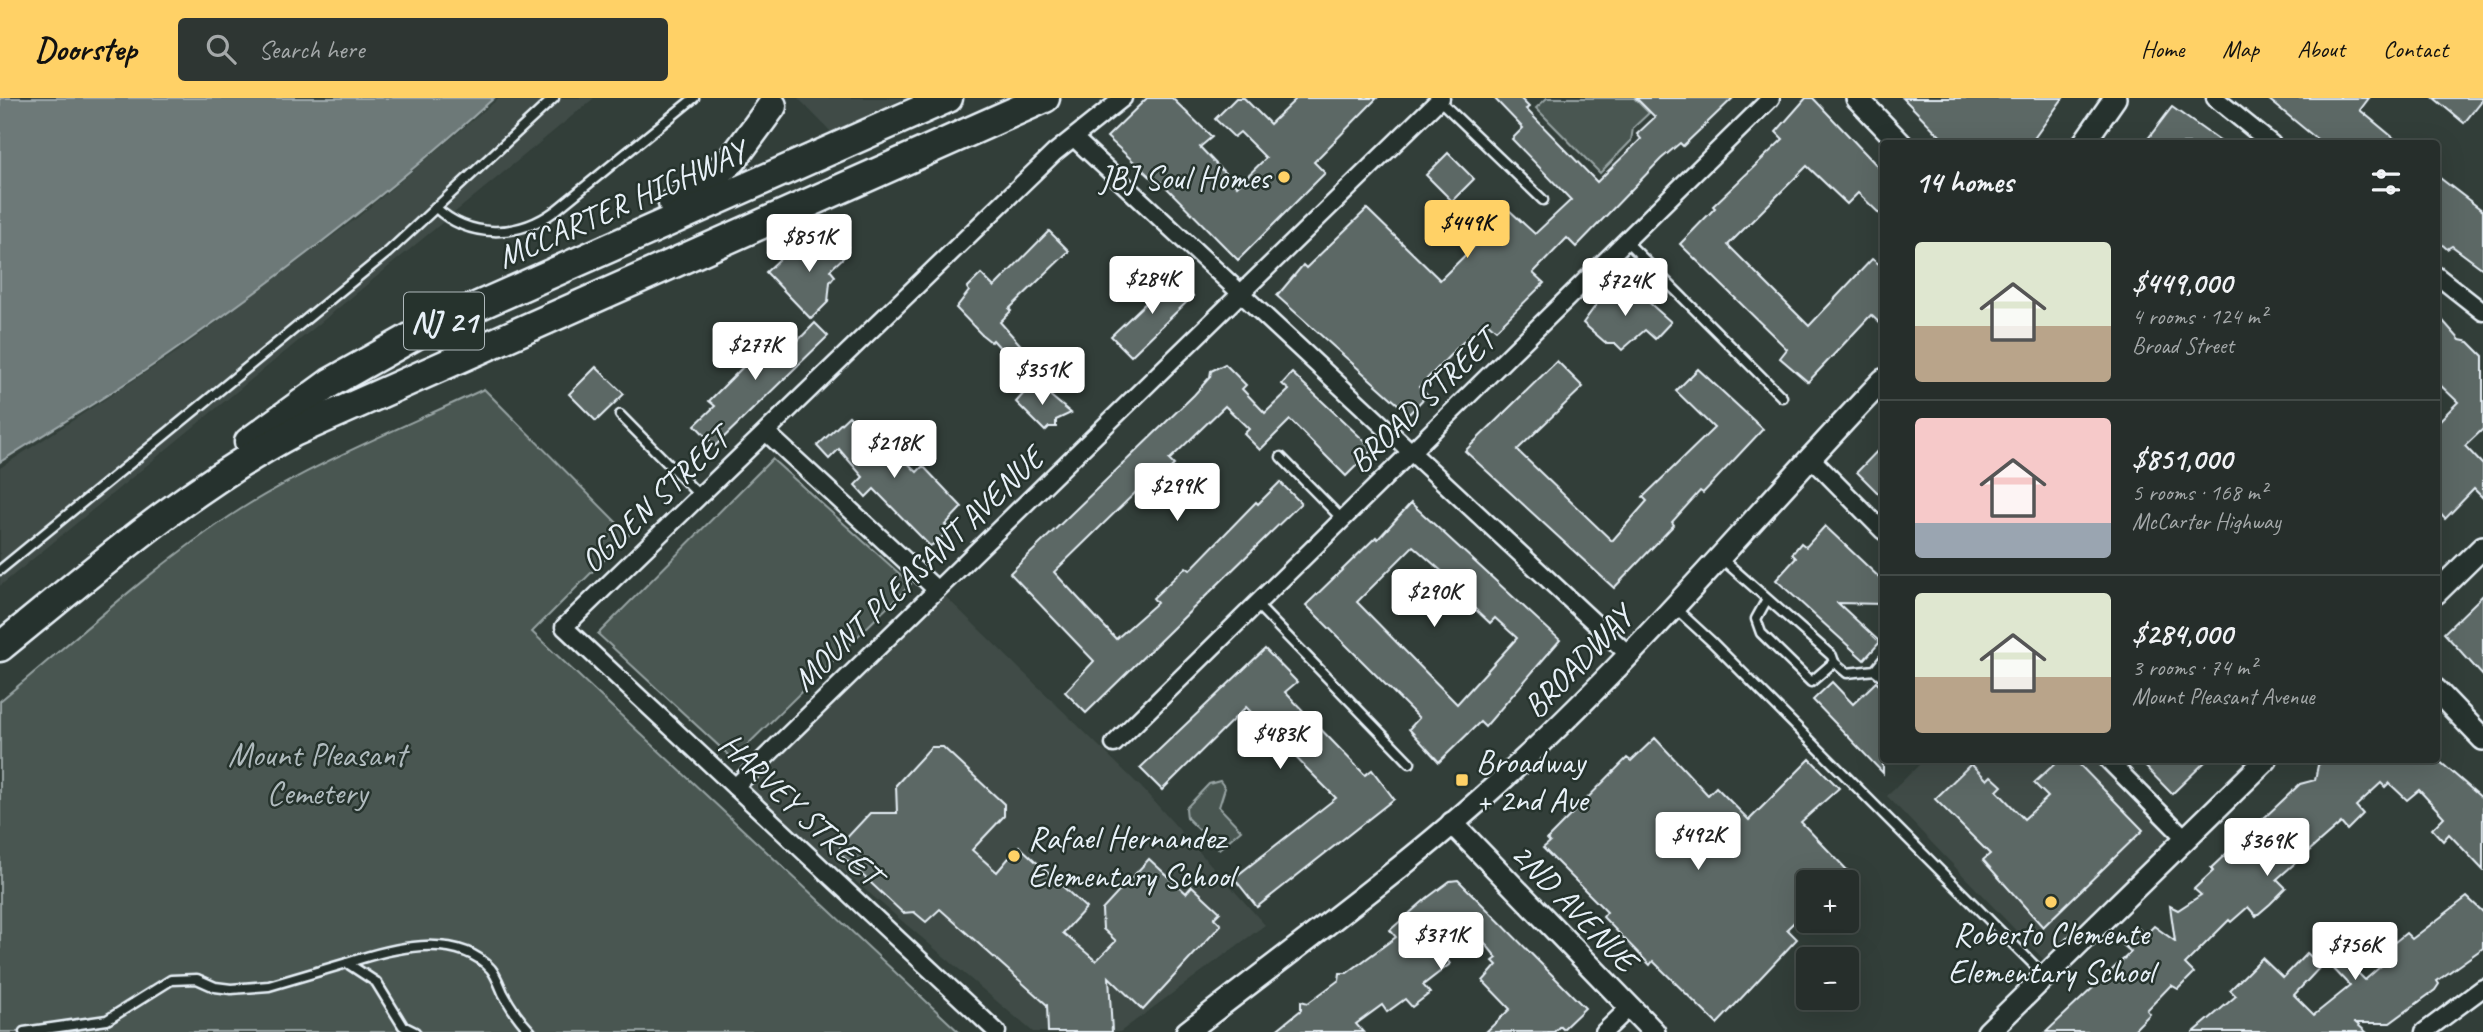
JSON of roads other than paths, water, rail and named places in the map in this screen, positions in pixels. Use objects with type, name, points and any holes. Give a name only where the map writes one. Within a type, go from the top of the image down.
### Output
[{"type":"highway","name":"MCCARTER HIGHWAY","points":[[0,647],[253,438],[330,383],[426,329],[948,98]]},
{"type":"highway","name":"MCCARTER HIGHWAY","points":[[0,647],[141,532],[204,485],[294,432],[403,381],[1045,98]]},
{"type":"highway","points":[[577,261],[712,178],[741,150],[772,101]]},
{"type":"main road","points":[[1857,98],[1897,140]]},
{"type":"main road","points":[[2085,140],[2115,98]]},
{"type":"main road","name":"BROADWAY","points":[[1187,1032],[1452,823],[1542,743],[1720,557],[1880,383]]},
{"type":"main road","points":[[2440,589],[2483,547]]},
{"type":"main road","points":[[2440,694],[2483,738]]},
{"type":"main road","points":[[1988,1032],[2263,763]]},
{"type":"main road","name":"2ND AVENUE","points":[[1452,823],[1654,1032]]},
{"type":"street","name":"OGDEN STREET","points":[[564,627],[1054,153],[1123,98]]},
{"type":"street","name":"BROAD STREET","points":[[1114,744],[1771,98]]},
{"type":"street","points":[[2215,98],[2267,140]]},
{"type":"street","name":"MOUNT PLEASANT AVENUE","points":[[735,787],[1440,99]]},
{"type":"street","points":[[1074,138],[1628,654]]},
{"type":"street","points":[[2440,278],[2483,312]]},
{"type":"street","points":[[766,433],[937,590]]},
{"type":"street","points":[[1812,459],[1880,528]]},
{"type":"street","name":"HARVEY STREET","points":[[564,627],[997,1032]]},
{"type":"street","points":[[2111,763],[2186,839]]},
{"type":"street","points":[[2424,1032],[2483,988]]},
{"type":"street","points":[[1604,1032],[1630,1007]]},
{"type":"lane","points":[[0,570],[387,253],[554,98]]},
{"type":"lane","points":[[435,207],[450,220],[478,230],[500,231],[534,225],[694,98]]},
{"type":"lane","points":[[1440,99],[1543,200]]},
{"type":"lane","points":[[1626,241],[1782,397]]},
{"type":"lane","points":[[620,415],[701,496]]},
{"type":"lane","points":[[1281,457],[1342,519]]},
{"type":"lane","points":[[1720,557],[1832,656],[1834,662],[1847,673],[1875,670],[1880,664]]},
{"type":"lane","points":[[1767,599],[1756,619],[1760,632],[1806,678],[1811,682],[1834,662]]},
{"type":"lane","points":[[1256,604],[1410,763]]},
{"type":"lane","points":[[1673,607],[1713,642],[2045,976]]},
{"type":"lane","points":[[1875,670],[1880,674]]},
{"type":"lane","points":[[24,1032],[107,1020],[171,980],[197,979],[215,988],[231,989],[269,986],[406,947],[444,947],[469,954],[491,969],[515,1016],[531,1032]]},
{"type":"lane","points":[[347,963],[376,982],[403,1029],[415,1032]]},
{"type":"place","name":"JBJ Soul Homes","points":[[1284,177]]},
{"type":"place","name":"Broadway + 2nd Ave","points":[[1462,780]]},
{"type":"place","name":"Rafael Hernandez Elementary School","points":[[1014,856]]},
{"type":"place","name":"Roberto Clemente Elementary School","points":[[2051,902]]},
{"type":"park label","name":"Mount Pleasant Cemetery","points":[[317,773]]}]
